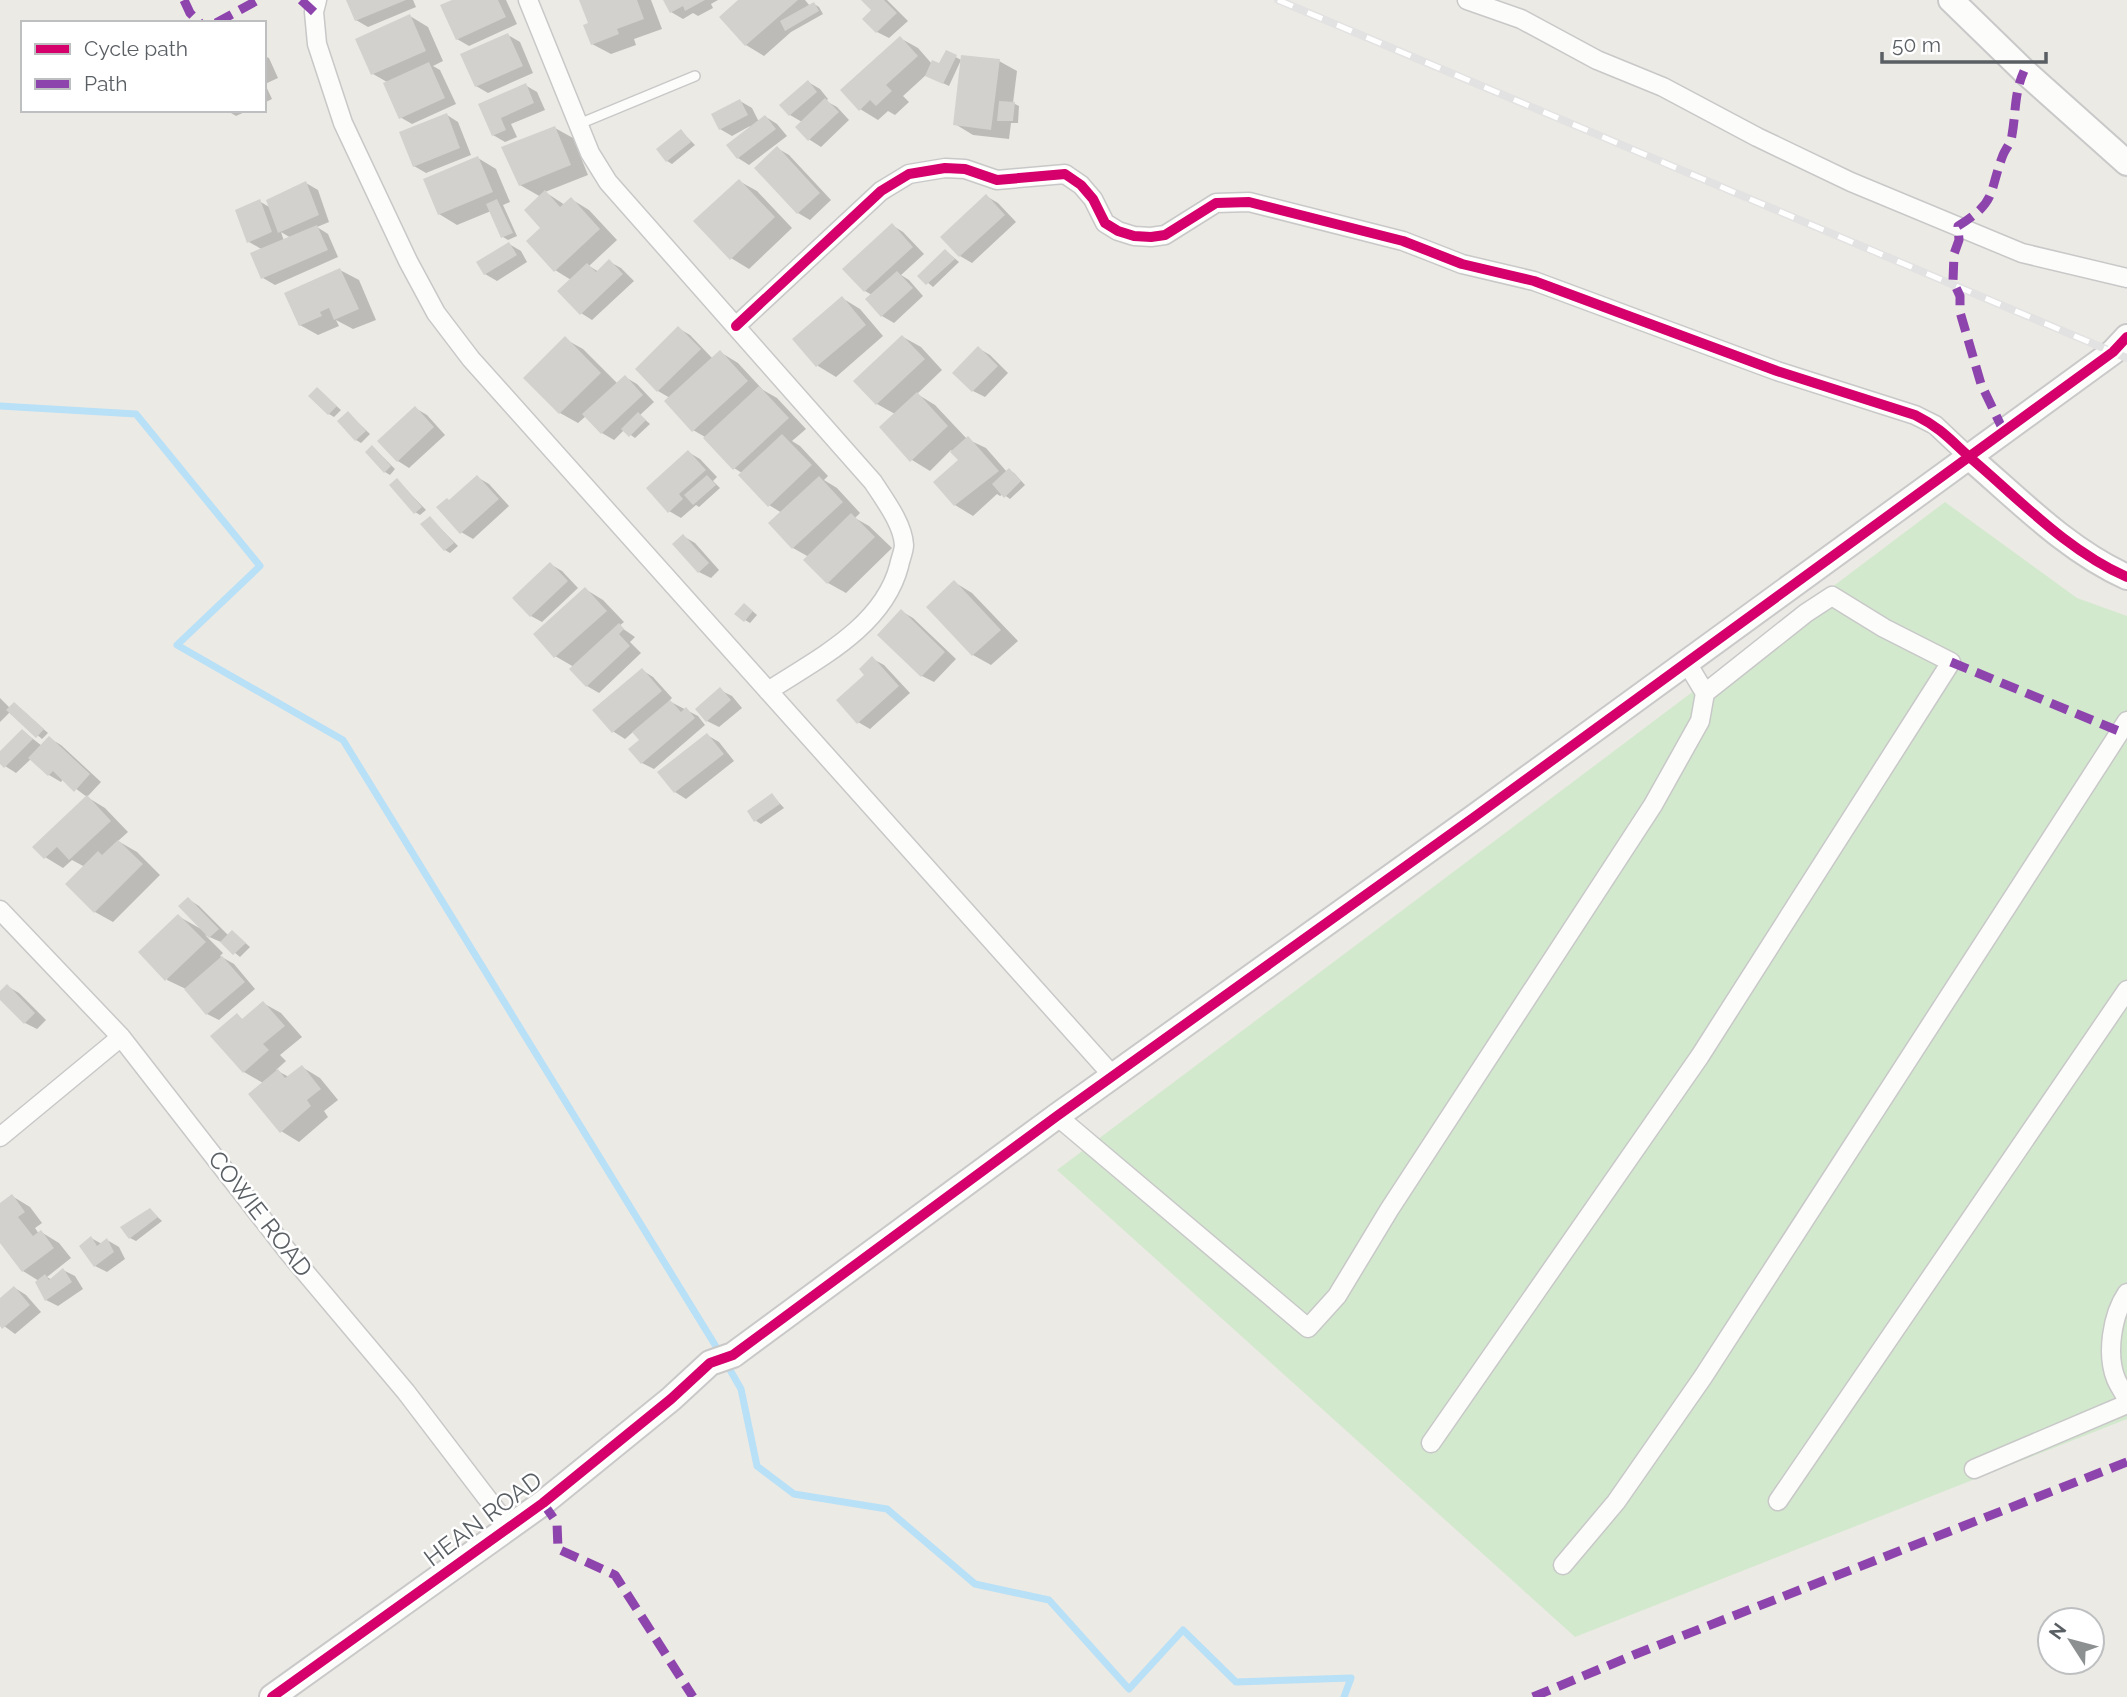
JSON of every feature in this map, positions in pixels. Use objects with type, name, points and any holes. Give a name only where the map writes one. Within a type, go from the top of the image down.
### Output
[{"type":"street","points":[[317,0],[314,12],[317,44],[343,123],[408,261],[436,313],[471,359],[1113,1076]]},
{"type":"street","points":[[528,0],[590,153],[608,182],[873,482],[893,512],[904,546],[895,579],[879,608],[847,639],[768,691]]},
{"type":"street","points":[[1467,0],[1521,19],[1597,60],[1663,87],[1851,182],[2022,253],[2127,278]]},
{"type":"street","points":[[1951,0],[2024,71],[2127,163]]},
{"type":"street","points":[[736,326],[881,191],[909,174],[945,167],[965,169],[997,180],[1065,174],[1081,185],[1093,199],[1105,223],[1134,236],[1165,235],[1216,203],[1250,202],[1403,241],[1462,264],[1534,281],[1777,370],[1915,415],[1935,425],[2057,533],[2111,570],[2127,577]]},
{"type":"street","name":"HEAN ROAD","points":[[272,1697],[509,1527],[721,1359],[1970,458],[2113,352],[2127,337]]},
{"type":"street","points":[[1431,1443],[1700,1056],[1951,662],[1884,628],[1832,596],[1806,613],[1704,693]]},
{"type":"street","points":[[1058,1116],[1308,1328],[1337,1296],[1404,1187],[1628,845],[1700,721],[1704,693],[1687,663]]},
{"type":"street","points":[[1563,1565],[1616,1502],[1703,1377],[2127,721]]},
{"type":"street","name":"COWIE ROAD","points":[[0,910],[121,1037],[289,1253],[406,1392],[509,1527]]},
{"type":"street","points":[[1778,1501],[2127,990]]},
{"type":"street","points":[[0,1137],[121,1037]]},
{"type":"street","points":[[1974,1469],[2127,1402],[2115,1378],[2111,1351],[2114,1328],[2127,1293]]},
{"type":"lane","points":[[579,124],[695,76]]},
{"type":"green space","points":[[1945,502],[2077,598],[2127,616],[2127,1419],[1575,1637],[1057,1170]]},
{"type":"building","points":[[346,0],[406,0],[355,21]]},
{"type":"building","points":[[452,0],[498,0],[506,17],[456,40],[440,5]]},
{"type":"building","points":[[579,0],[637,0],[644,19],[617,29],[619,34],[591,45],[583,25],[588,23]]},
{"type":"building","points":[[663,0],[705,0],[685,11],[683,6],[670,13]]},
{"type":"building","points":[[738,0],[798,0],[745,46],[719,17]]},
{"type":"building","points":[[861,0],[884,0],[897,13],[876,33],[862,19],[871,10]]},
{"type":"building","points":[[814,2],[819,11],[785,31],[780,21]]},
{"type":"building","points":[[410,14],[426,51],[371,75],[355,39]]},
{"type":"building","points":[[508,33],[523,66],[475,87],[460,54]]},
{"type":"building","points":[[900,36],[918,56],[886,85],[892,91],[876,106],[870,100],[859,111],[840,90]]},
{"type":"building","points":[[946,50],[957,55],[943,84],[925,76],[932,60],[939,63]]},
{"type":"building","points":[[961,55],[1000,59],[991,130],[953,125]]},
{"type":"building","points":[[429,62],[445,98],[399,119],[383,83]]},
{"type":"building","points":[[808,80],[817,92],[789,116],[779,105]]},
{"type":"building","points":[[526,83],[534,103],[501,118],[506,130],[492,136],[478,104]]},
{"type":"building","points":[[825,98],[839,112],[808,141],[795,127]]},
{"type":"building","points":[[740,99],[748,115],[719,130],[711,114]]},
{"type":"building","points":[[999,101],[1015,102],[1013,121],[997,121]]},
{"type":"building","points":[[447,113],[460,148],[413,167],[399,132]]},
{"type":"building","points":[[765,115],[776,129],[737,159],[726,145]]},
{"type":"building","points":[[555,126],[571,165],[519,186],[501,147]]},
{"type":"building","points":[[681,129],[691,142],[666,162],[656,149]]},
{"type":"building","points":[[777,146],[820,193],[797,214],[754,168]]},
{"type":"building","points":[[478,156],[493,192],[438,215],[423,179]]},
{"type":"building","points":[[739,179],[775,217],[730,260],[693,221]]},
{"type":"building","points":[[306,181],[319,215],[278,233],[266,200]]},
{"type":"building","points":[[545,190],[560,207],[571,197],[600,229],[554,272],[526,241],[540,228],[524,210]]},
{"type":"building","points":[[986,194],[1005,215],[959,257],[940,237]]},
{"type":"building","points":[[260,199],[272,232],[247,243],[235,210]]},
{"type":"building","points":[[497,199],[513,233],[501,238],[486,204]]},
{"type":"building","points":[[892,223],[913,247],[864,292],[842,269]]},
{"type":"building","points":[[317,225],[328,250],[261,279],[250,253]]},
{"type":"building","points":[[509,242],[517,255],[484,275],[476,262]]},
{"type":"building","points":[[945,249],[955,259],[926,285],[917,276]]},
{"type":"building","points":[[609,259],[623,274],[580,315],[557,291],[587,263],[596,272]]},
{"type":"building","points":[[340,268],[359,309],[334,320],[329,308],[320,312],[322,316],[299,326],[284,293]]},
{"type":"building","points":[[897,271],[913,288],[881,317],[865,299]]},
{"type":"building","points":[[842,296],[866,325],[816,367],[792,339]]},
{"type":"building","points":[[678,326],[701,349],[657,392],[635,369]]},
{"type":"building","points":[[902,335],[925,359],[876,405],[853,381]]},
{"type":"building","points":[[565,336],[601,373],[559,414],[523,378]]},
{"type":"building","points":[[978,346],[998,366],[972,392],[952,373]]},
{"type":"building","points":[[720,350],[748,381],[692,432],[664,401]]},
{"type":"building","points":[[625,375],[643,395],[601,434],[582,414]]},
{"type":"building","points":[[759,386],[789,418],[733,470],[703,438]]},
{"type":"building","points":[[317,387],[337,406],[328,415],[308,396]]},
{"type":"building","points":[[917,392],[948,426],[910,462],[879,427]]},
{"type":"building","points":[[415,406],[434,427],[397,462],[377,441]]},
{"type":"building","points":[[348,411],[366,431],[355,441],[337,421]]},
{"type":"building","points":[[638,412],[646,420],[629,437],[621,429]]},
{"type":"building","points":[[782,434],[812,465],[768,507],[738,475]]},
{"type":"building","points":[[968,436],[999,471],[954,506],[933,482],[958,460],[950,452]]},
{"type":"building","points":[[372,445],[391,466],[384,473],[365,452]]},
{"type":"building","points":[[688,450],[706,470],[679,494],[683,499],[668,513],[646,488]]},
{"type":"building","points":[[1009,468],[1021,481],[1004,498],[992,484]]},
{"type":"building","points":[[477,475],[499,499],[460,534],[436,507],[447,498],[449,500]]},
{"type":"building","points":[[707,475],[716,485],[693,505],[684,495]]},
{"type":"building","points":[[819,476],[843,502],[792,549],[768,523]]},
{"type":"building","points":[[397,478],[422,507],[414,514],[389,485]]},
{"type":"building","points":[[851,513],[875,537],[827,584],[803,560]]},
{"type":"building","points":[[430,516],[454,543],[444,551],[420,524]]},
{"type":"building","points":[[683,534],[709,563],[698,573],[672,544]]},
{"type":"building","points":[[550,562],[568,581],[530,617],[512,598]]},
{"type":"building","points":[[954,580],[1001,630],[972,656],[926,607]]},
{"type":"building","points":[[585,587],[607,611],[554,658],[533,634]]},
{"type":"building","points":[[744,603],[753,611],[744,622],[734,614]]},
{"type":"building","points":[[901,609],[945,652],[921,677],[877,635]]},
{"type":"building","points":[[619,623],[624,629],[619,634],[630,646],[586,687],[569,669]]},
{"type":"building","points":[[872,656],[899,686],[857,724],[836,700],[864,675],[859,669]]},
{"type":"building","points":[[642,668],[662,691],[612,733],[592,710]]},
{"type":"building","points":[[720,687],[731,700],[706,722],[695,709]]},
{"type":"building","points":[[670,700],[681,712],[686,707],[695,718],[641,764],[628,749],[639,740],[632,732]]},
{"type":"building","points":[[14,702],[44,729],[36,738],[6,710]]},
{"type":"building","points":[[22,729],[33,739],[4,768],[0,764],[0,751]]},
{"type":"building","points":[[707,733],[724,754],[674,793],[657,772]]},
{"type":"building","points":[[49,736],[90,774],[74,792],[53,771],[48,776],[28,758]]},
{"type":"building","points":[[772,793],[780,804],[754,822],[747,811]]},
{"type":"building","points":[[87,795],[111,821],[69,860],[57,847],[44,859],[32,847]]},
{"type":"building","points":[[118,840],[143,864],[94,913],[65,884],[98,851],[102,855]]},
{"type":"building","points":[[188,897],[219,929],[209,938],[178,906]]},
{"type":"building","points":[[178,914],[206,942],[165,981],[138,952]]},
{"type":"building","points":[[232,930],[246,943],[233,955],[220,942]]},
{"type":"building","points":[[222,956],[245,982],[206,1015],[184,989]]},
{"type":"building","points":[[7,984],[35,1013],[24,1024],[0,1000],[0,991]]},
{"type":"building","points":[[263,1001],[285,1026],[263,1044],[269,1050],[243,1073],[210,1036],[237,1013],[242,1019]]},
{"type":"building","points":[[302,1065],[321,1089],[307,1100],[311,1106],[280,1133],[248,1094],[278,1069],[285,1078]]},
{"type":"building","points":[[12,1194],[25,1212],[18,1217],[33,1236],[41,1230],[54,1248],[22,1272],[0,1243],[0,1203]]},
{"type":"building","points":[[150,1208],[158,1217],[129,1239],[120,1227]]},
{"type":"building","points":[[91,1236],[97,1246],[107,1238],[114,1252],[94,1267],[79,1246]]},
{"type":"building","points":[[63,1268],[72,1282],[45,1301],[35,1282],[45,1274],[49,1280]]},
{"type":"building","points":[[14,1286],[30,1305],[2,1329],[0,1298]]},
{"type":"waterway","points":[[0,406],[136,414],[260,566],[177,645],[343,740],[720,1353]]},
{"type":"waterway","points":[[726,1363],[741,1389],[757,1466],[794,1494],[887,1509],[975,1584],[1049,1600],[1129,1689],[1183,1630],[1236,1682],[1351,1678],[1344,1697]]},
{"type":"railway","points":[[1278,0],[2127,358]]},
{"type":"marked path","points":[[184,0],[190,13],[198,21]]},
{"type":"marked path","points":[[220,21],[258,0]]},
{"type":"marked path","points":[[301,0],[314,12]]},
{"type":"marked path","points":[[2004,432],[1981,384],[1960,312],[1960,296],[1953,281],[1954,254],[1959,240],[1958,226],[1980,210],[1990,196],[2011,138],[2017,95],[2024,71]]},
{"type":"marked path","points":[[1951,662],[2121,732]]},
{"type":"marked path","points":[[1533,1697],[2127,1462]]},
{"type":"marked path","points":[[543,1503],[557,1523],[558,1549],[615,1575],[693,1697]]},
{"type":"cycle path","points":[[736,326],[881,191],[909,174],[945,168],[965,169],[997,180],[1065,174],[1081,185],[1093,199],[1105,223],[1134,236],[1165,235],[1216,203],[1249,202],[1403,241],[1462,264],[1534,281],[1777,371],[1915,415],[1947,436],[2065,540],[2127,577]]},
{"type":"cycle path","points":[[272,1697],[543,1503],[671,1399],[710,1363],[733,1355],[1057,1116],[1473,818],[2113,352],[2127,337]]}]
